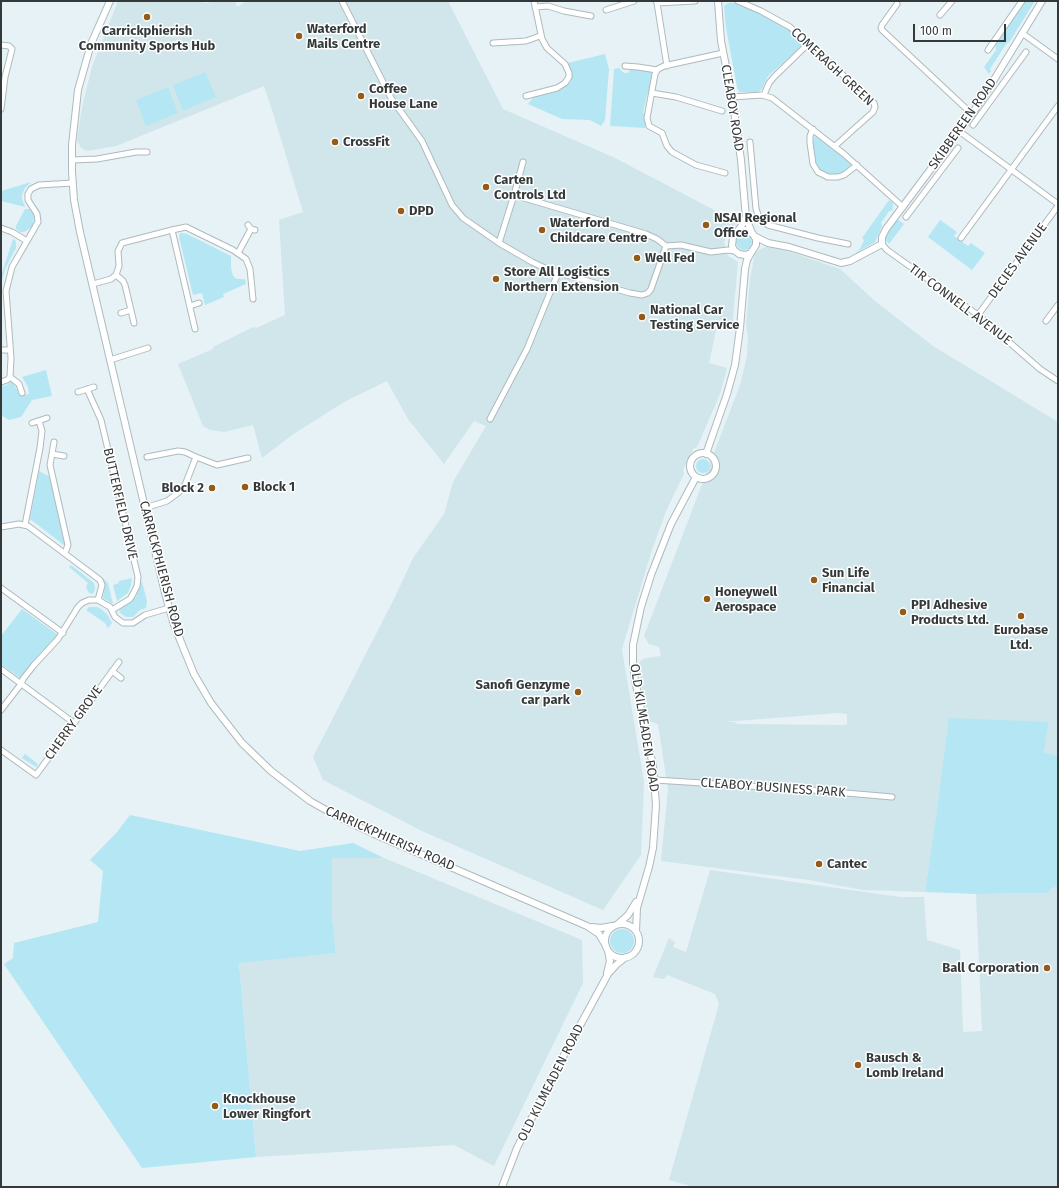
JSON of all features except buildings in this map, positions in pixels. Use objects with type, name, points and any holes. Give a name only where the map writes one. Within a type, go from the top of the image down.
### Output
[{"type":"street","name":"CARRICKPHIERISH ROAD","points":[[110,1],[91,44],[81,76],[74,116],[72,160],[73,183],[77,216],[144,508],[169,608],[187,659],[211,702],[242,743],[296,791],[324,809],[366,830],[584,924],[596,928],[615,925]]},
{"type":"street","points":[[342,1],[391,98],[422,141],[452,205],[463,218],[499,243],[532,262],[558,273],[635,294],[645,295],[649,292],[653,285],[666,246]]},
{"type":"street","points":[[526,96],[554,89],[567,82],[569,77],[569,72],[563,62],[547,48],[540,36],[534,1]]},
{"type":"street","points":[[606,10],[634,1]]},
{"type":"street","points":[[667,66],[657,2],[695,1]]},
{"type":"street","name":"CLEABOY ROAD","points":[[718,1],[723,53],[732,96],[741,160],[746,215],[753,235]]},
{"type":"street","name":"COMERAGH GREEN","points":[[738,1],[754,7],[795,31],[872,101],[875,106],[872,113],[835,146]]},
{"type":"street","points":[[940,15],[952,1]]},
{"type":"street","points":[[988,50],[1022,1]]},
{"type":"street","name":"SKIBBEREEN ROAD","points":[[882,244],[884,232],[960,132],[1042,1]]},
{"type":"street","points":[[896,4],[881,28],[884,33],[972,114]]},
{"type":"street","points":[[535,7],[548,6],[591,16]]},
{"type":"street","points":[[1022,33],[1058,59]]},
{"type":"street","points":[[493,43],[526,41],[540,36]]},
{"type":"street","points":[[764,95],[769,83],[774,77],[809,44]]},
{"type":"street","points":[[1,45],[9,46],[12,49],[5,77],[1,109]]},
{"type":"street","name":"SKIBBEREEN ROAD","points":[[973,125],[1026,52]]},
{"type":"street","points":[[625,66],[638,66],[657,70],[667,66],[723,53]]},
{"type":"street","points":[[657,70],[648,122],[650,127],[662,133],[670,150],[696,165],[725,173]]},
{"type":"street","points":[[992,83],[1000,89]]},
{"type":"street","points":[[652,93],[678,97],[722,111]]},
{"type":"street","points":[[732,96],[764,95],[774,100],[835,146],[903,206]]},
{"type":"street","points":[[961,238],[1058,106]]},
{"type":"street","points":[[813,129],[810,136],[810,143],[813,164],[818,172],[828,177],[838,177],[857,165]]},
{"type":"street","points":[[960,132],[1058,205]]},
{"type":"street","points":[[750,142],[758,218],[768,225],[813,237],[848,244]]},
{"type":"street","name":"SKIBBEREEN ROAD","points":[[906,217],[958,148]]},
{"type":"street","points":[[72,160],[97,159],[136,152],[147,152]]},
{"type":"street","points":[[741,160],[751,159]]},
{"type":"street","points":[[499,243],[523,162]]},
{"type":"street","points":[[927,175],[934,180]]},
{"type":"street","points":[[1,382],[10,377],[11,366],[3,291],[12,267],[35,228],[38,219],[36,212],[28,200],[28,194],[31,189],[39,184],[73,183]]},
{"type":"street","points":[[514,195],[650,235],[666,246],[681,245],[708,252],[728,250],[745,255],[760,245],[768,243]]},
{"type":"street","name":"DECIES AVENUE","points":[[978,316],[1058,205]]},
{"type":"street","points":[[718,252],[728,245],[743,223],[746,215]]},
{"type":"street","points":[[93,284],[111,279],[116,275],[119,268],[118,250],[122,243],[184,227],[189,228],[238,253],[246,259],[249,264],[253,299]]},
{"type":"street","points":[[1,228],[12,232],[26,241]]},
{"type":"street","points":[[238,253],[252,228]]},
{"type":"street","points":[[172,230],[195,329]]},
{"type":"street","points":[[736,233],[745,230],[768,243],[789,247],[841,263],[850,261],[882,244]]},
{"type":"street","points":[[706,454],[727,394],[735,365],[745,268],[756,242],[753,235]]},
{"type":"street","points":[[732,239],[732,246],[743,261],[745,268]]},
{"type":"street","name":"TIR CONNELL AVENUE","points":[[882,244],[886,250],[978,316],[1037,366],[1058,381]]},
{"type":"street","points":[[490,419],[527,349],[558,273]]},
{"type":"street","points":[[116,275],[125,285],[134,323]]},
{"type":"street","points":[[190,306],[199,303]]},
{"type":"street","points":[[1046,321],[1058,306]]},
{"type":"street","points":[[122,313],[131,310]]},
{"type":"street","points":[[110,360],[148,348]]},
{"type":"street","points":[[1,350],[10,350]]},
{"type":"street","points":[[10,377],[19,384],[22,393]]},
{"type":"street","points":[[78,392],[94,387]]},
{"type":"street","name":"BUTTERFIELD DRIVE","points":[[87,389],[101,420],[138,577],[136,590],[130,599],[112,610]]},
{"type":"street","points":[[32,423],[47,418]]},
{"type":"street","points":[[25,525],[40,448],[42,431],[39,421]]},
{"type":"street","points":[[54,442],[50,465],[68,545],[65,554]]},
{"type":"street","points":[[147,457],[178,450],[217,465],[248,458]]},
{"type":"street","points":[[52,454],[64,456]]},
{"type":"street","points":[[697,454],[706,454],[713,458],[715,471],[711,476],[706,478],[696,477],[690,469],[691,461],[697,454]]},
{"type":"street","points":[[144,508],[163,502],[178,493],[185,485],[196,457]]},
{"type":"street","name":"OLD KILMEADEN ROAD","points":[[636,931],[636,915],[640,894],[649,867],[653,848],[656,805],[655,780],[651,753],[635,680],[633,657],[634,640],[641,607],[651,575],[678,511],[696,477]]},
{"type":"street","points":[[1,526],[19,524],[31,527],[100,580],[102,585],[98,600]]},
{"type":"street","points":[[1,588],[63,633]]},
{"type":"street","points":[[1,710],[34,665],[63,633],[78,607],[82,603],[89,600],[98,600],[107,604],[115,617],[120,621],[129,624],[136,622],[145,615],[169,608]]},
{"type":"street","name":"CHERRY GROVE","points":[[1,750],[36,775],[119,662]]},
{"type":"street","points":[[1,669],[74,723]]},
{"type":"street","points":[[112,671],[121,678]]},
{"type":"street","name":"CLEABOY BUSINESS PARK","points":[[655,780],[892,797]]},
{"type":"street","name":"OLD KILMEADEN ROAD","points":[[615,925],[632,910],[640,894]]},
{"type":"street","name":"CARRICKPHIERISH ROAD","points":[[584,924],[599,934],[607,948]]},
{"type":"street","points":[[627,924],[636,931],[639,939],[638,947],[633,954],[626,957],[615,956],[607,948],[605,938],[606,934],[615,925],[627,924]]},
{"type":"street","name":"OLD KILMEADEN ROAD","points":[[604,981],[609,963],[607,948]]},
{"type":"street","name":"OLD KILMEADEN ROAD","points":[[502,1187],[517,1148],[537,1106],[604,981],[615,966],[626,957]]},
{"type":"shaded area","points":[[118,1],[193,1],[207,3],[215,1],[235,1],[237,7],[247,1],[448,1],[503,109],[615,158],[737,222],[724,242],[728,256],[738,262],[732,329],[717,326],[709,363],[727,368],[720,394],[697,447],[693,449],[683,470],[684,474],[667,509],[652,550],[622,649],[644,782],[641,855],[603,910],[422,831],[323,780],[313,757],[395,597],[413,558],[444,514],[453,482],[486,426],[474,421],[444,464],[408,419],[387,381],[344,402],[292,435],[262,458],[253,425],[224,432],[210,430],[203,426],[178,364],[213,349],[213,347],[253,327],[256,328],[285,315],[279,220],[303,212],[264,86],[116,146],[87,151],[81,148],[77,140],[82,107],[92,67]]},
{"type":"shaded area","points":[[1024,1],[1035,1],[1010,41],[1006,44],[990,69],[991,71],[989,74],[984,67],[996,50],[995,44]]},
{"type":"shaded area","points":[[728,3],[735,3],[755,11],[786,27],[803,43],[801,47],[768,76],[762,89],[758,92],[739,92],[737,87],[726,28],[724,6]]},
{"type":"shaded area","points":[[605,54],[609,69],[605,120],[601,126],[590,120],[562,119],[528,104],[535,95],[555,92],[571,82],[571,74],[568,63]]},
{"type":"shaded area","points":[[619,68],[624,73],[628,73],[631,68],[653,72],[649,94],[647,94],[643,113],[645,114],[645,128],[610,126],[614,69]]},
{"type":"shaded area","points":[[205,72],[216,97],[183,111],[173,85]]},
{"type":"shaded area","points":[[168,87],[178,113],[146,126],[136,100]]},
{"type":"shaded area","points":[[816,136],[852,164],[845,171],[836,175],[824,173],[819,170],[816,164],[813,141],[814,137]]},
{"type":"shaded area","points":[[31,182],[25,188],[22,195],[25,207],[1,201],[1,191]]},
{"type":"shaded area","points":[[889,200],[893,203],[892,211],[889,211],[881,223],[882,226],[875,242],[854,254],[860,249],[864,240],[862,238]]},
{"type":"shaded area","points":[[25,209],[29,209],[33,214],[33,226],[24,232],[20,232],[16,229],[16,226]]},
{"type":"shaded area","points":[[897,219],[904,224],[889,244],[885,237]]},
{"type":"shaded area","points":[[940,220],[957,232],[954,236],[968,246],[971,243],[985,253],[972,270],[928,237]]},
{"type":"shaded area","points":[[180,233],[187,234],[231,256],[233,276],[237,279],[245,279],[246,284],[223,294],[224,297],[205,305],[202,293],[193,295],[179,237]]},
{"type":"shaded area","points":[[744,234],[751,239],[752,242],[747,249],[744,250],[737,245],[736,242],[741,235]]},
{"type":"shaded area","points":[[13,239],[16,241],[16,248],[5,269],[1,284],[1,276]]},
{"type":"shaded area","points":[[766,247],[784,250],[840,269],[875,301],[933,346],[1058,422],[1058,756],[1044,752],[1049,723],[939,796],[925,892],[863,890],[809,880],[661,861],[668,789],[658,724],[649,721],[641,685],[639,664],[641,660],[646,658],[661,656],[659,647],[649,644],[644,636],[740,385],[747,356],[748,336],[746,325],[750,279],[755,254],[759,250]],"holes":[[[838,713],[847,714],[847,724],[844,725],[736,724],[735,722],[723,722]]]},
{"type":"shaded area","points":[[46,370],[52,396],[32,400],[21,417],[9,420],[1,415],[1,386],[13,382],[20,396],[29,394],[28,387],[22,377]]},
{"type":"shaded area","points":[[703,459],[708,461],[710,466],[708,471],[703,473],[698,471],[696,466],[698,461]]},
{"type":"shaded area","points":[[39,471],[50,477],[65,546],[30,519]]},
{"type":"shaded area","points":[[71,565],[94,583],[95,589],[93,594],[89,593],[86,587],[88,583],[69,567]]},
{"type":"shaded area","points":[[102,577],[108,583],[113,604],[103,598],[105,586]]},
{"type":"shaded area","points":[[132,578],[128,593],[117,601],[113,585],[119,583],[119,581]]},
{"type":"shaded area","points":[[141,582],[147,601],[146,608],[140,610],[133,617],[126,617],[120,613],[119,610],[136,597]]},
{"type":"shaded area","points":[[89,607],[97,607],[107,614],[112,623],[108,628],[105,623],[86,610]]},
{"type":"shaded area","points":[[22,609],[58,635],[36,658],[20,678],[1,664],[1,636]]},
{"type":"shaded area","points":[[949,718],[1049,722],[1044,752],[1058,756],[1058,887],[1052,888],[1048,893],[976,894],[925,892]]},
{"type":"shaded area","points":[[25,754],[38,764],[36,767],[22,758]]},
{"type":"shaded area","points":[[130,815],[300,851],[353,843],[384,858],[332,858],[332,918],[336,953],[239,963],[256,1157],[142,1168],[4,964],[13,958],[14,943],[98,922],[103,871],[90,860],[117,832]]},
{"type":"shaded area","points":[[332,858],[384,858],[582,940],[583,983],[494,1166],[454,1145],[256,1157],[239,962],[336,953],[332,918]]},
{"type":"shaded area","points":[[710,870],[900,897],[924,897],[927,940],[960,950],[963,1032],[982,1031],[976,894],[1048,893],[1052,888],[1058,887],[1058,1187],[694,1187],[669,1180],[719,1004],[715,994],[667,975],[664,979],[653,977],[669,938],[675,942],[673,947],[686,952]]},
{"type":"shaded area","points":[[622,929],[630,933],[634,941],[630,949],[622,953],[614,949],[610,941],[614,933]]},
{"type":"place","name":"Carrickphierish Community Sports Hub","points":[[147,17]]},
{"type":"place","name":"Waterford Mails Centre","points":[[299,36]]},
{"type":"place","name":"Coffee House Lane","points":[[361,96]]},
{"type":"place","name":"CrossFit","points":[[335,142]]},
{"type":"place","name":"Carten Controls Ltd","points":[[486,187]]},
{"type":"place","name":"DPD","points":[[401,211]]},
{"type":"place","name":"NSAI Regional Office","points":[[706,225]]},
{"type":"place","name":"Waterford Childcare Centre","points":[[542,230]]},
{"type":"place","name":"Well Fed","points":[[637,258]]},
{"type":"place","name":"Store All Logistics Northern Extension","points":[[496,279]]},
{"type":"place","name":"National Car Testing Service","points":[[642,317]]},
{"type":"place","name":"Block 1","points":[[245,487]]},
{"type":"place","name":"Block 2","points":[[212,488]]},
{"type":"place","name":"Sun Life Financial","points":[[814,580]]},
{"type":"place","name":"Honeywell Aerospace","points":[[707,599]]},
{"type":"place","name":"PPI Adhesive Products Ltd.","points":[[903,612]]},
{"type":"place","name":"Eurobase Ltd.","points":[[1021,616]]},
{"type":"place","name":"Sanofi Genzyme car park","points":[[578,692]]},
{"type":"place","name":"Cantec","points":[[819,864]]},
{"type":"place","name":"Ball Corporation","points":[[1047,968]]},
{"type":"place","name":"Bausch & Lomb Ireland","points":[[858,1065]]},
{"type":"place","name":"Knockhouse Lower Ringfort","points":[[215,1106]]}]
